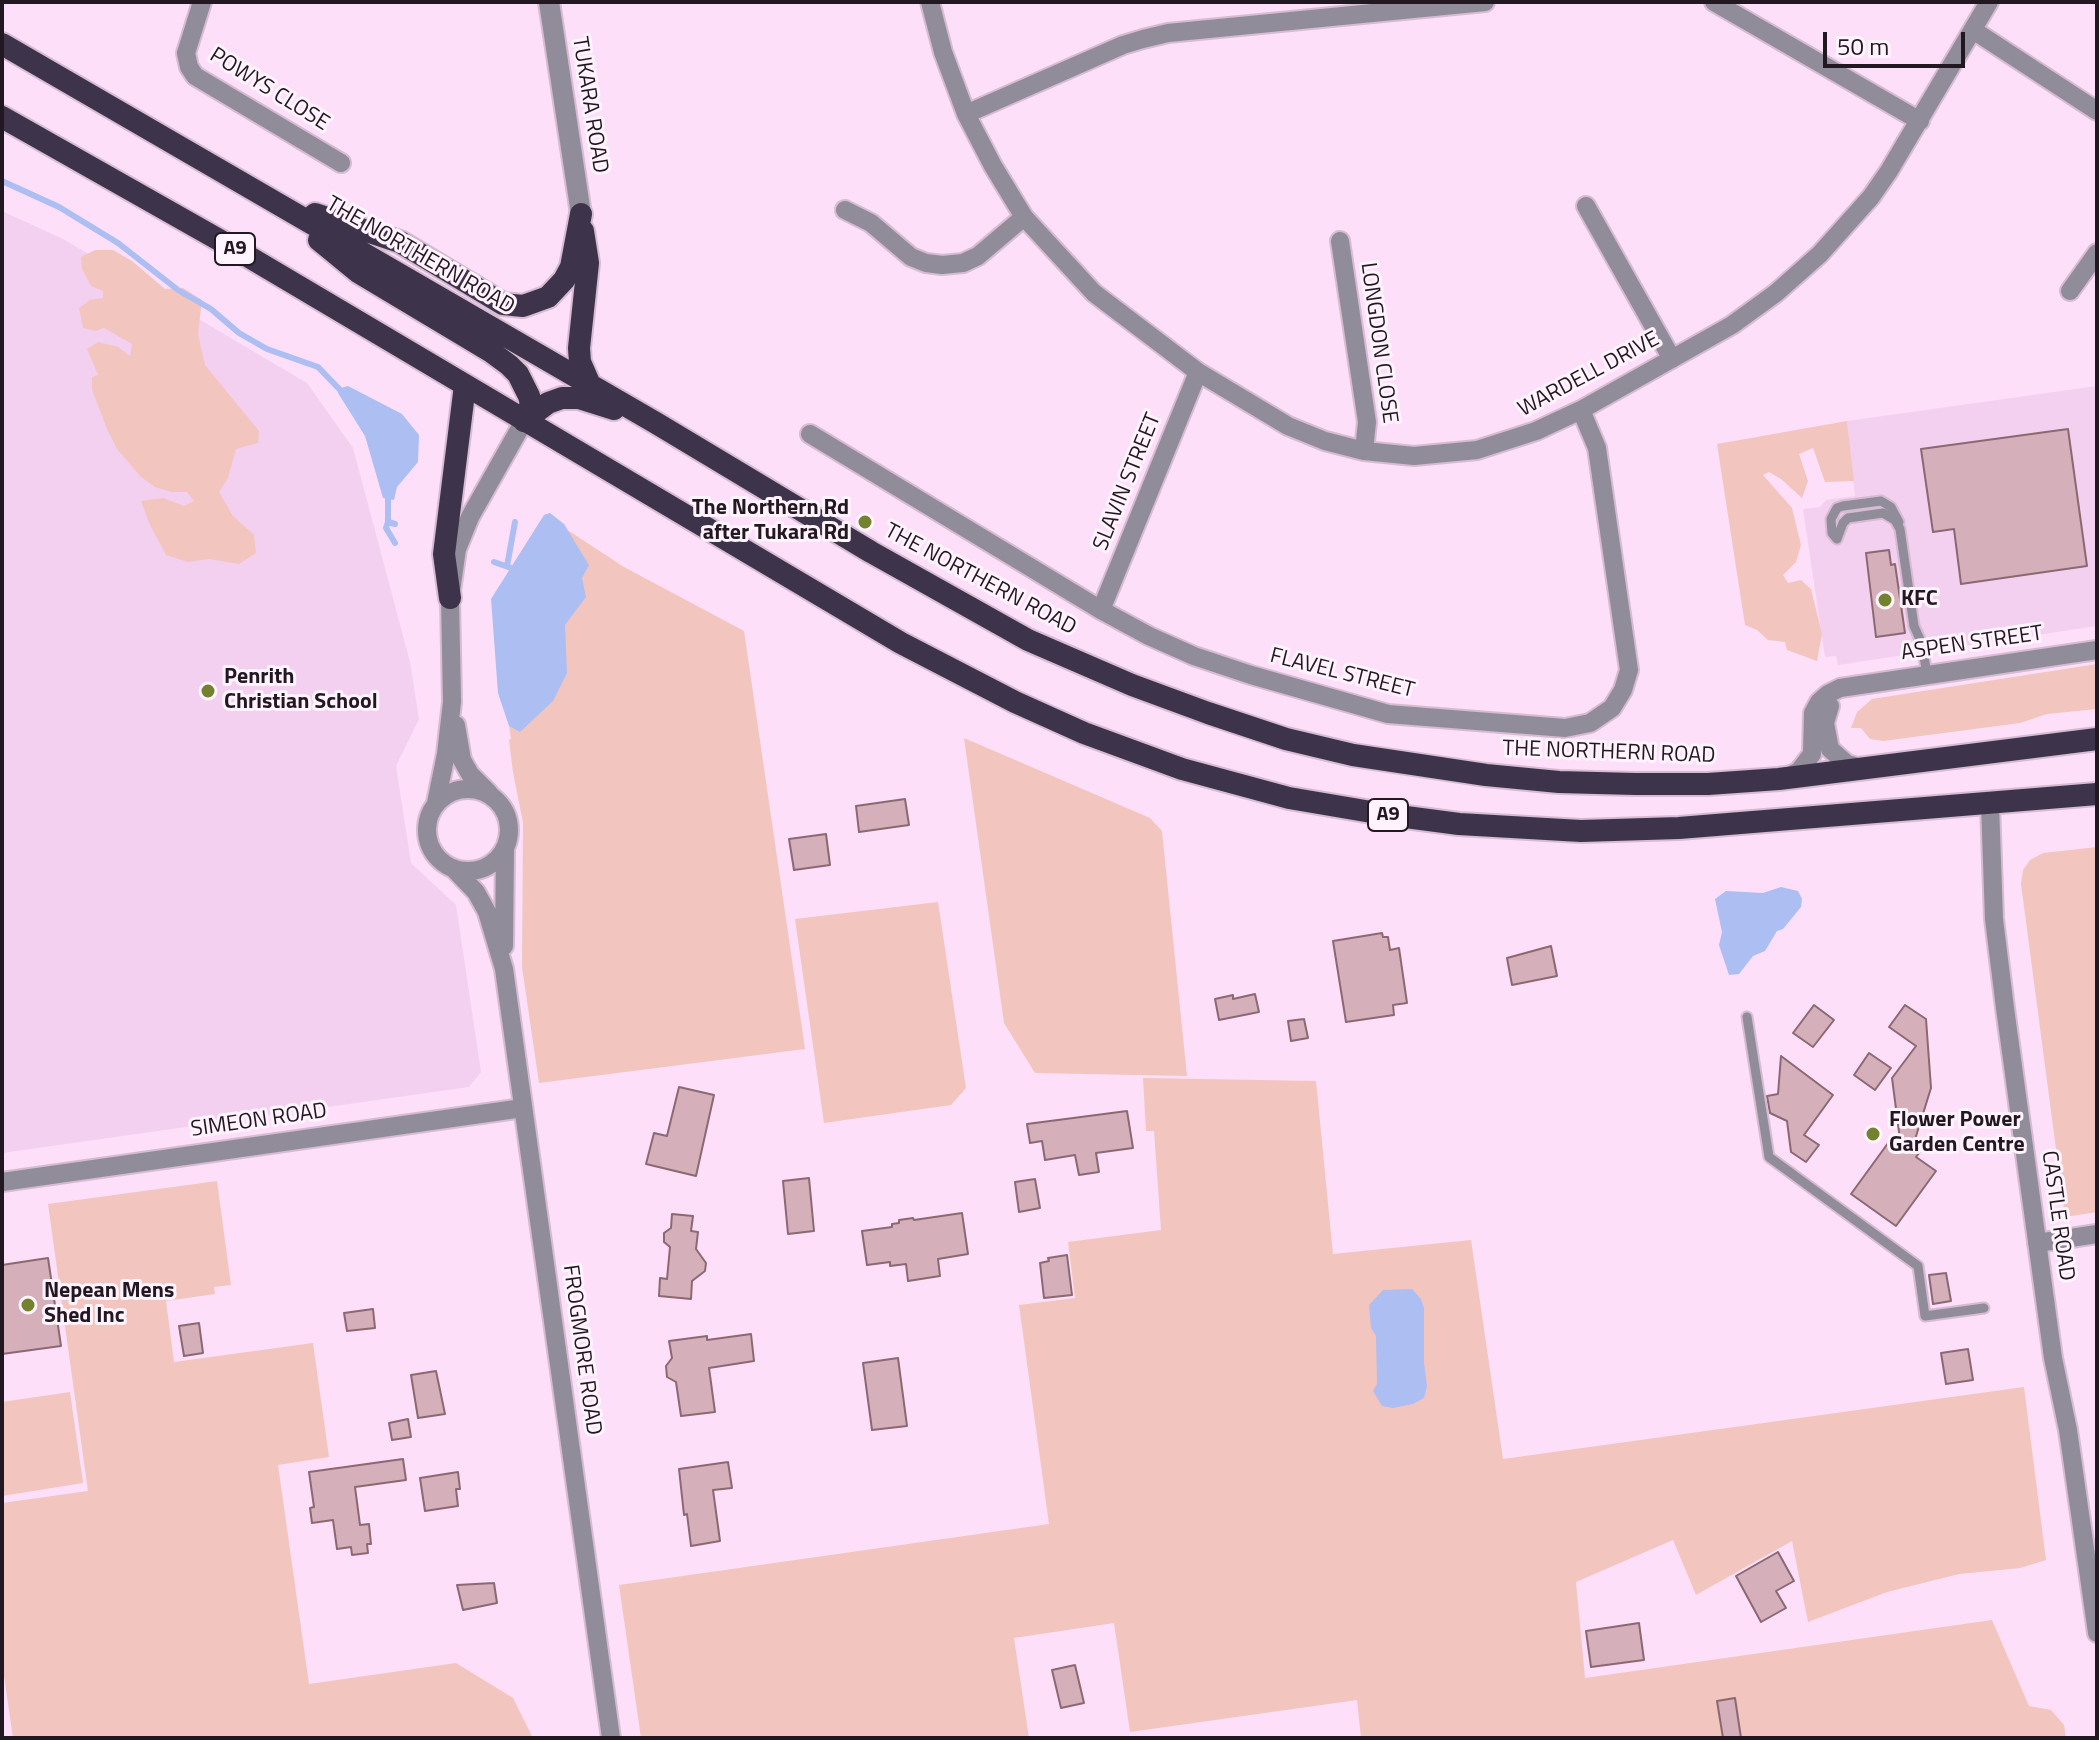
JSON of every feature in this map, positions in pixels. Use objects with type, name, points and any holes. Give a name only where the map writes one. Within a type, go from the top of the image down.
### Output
[{"type":"highway","name":"THE NORTHERN ROAD","points":[[2,44],[656,423],[871,552],[1028,640],[1132,685],[1286,739],[1353,755],[1559,782],[1708,784],[1866,769],[2097,739]]},
{"type":"highway","name":"A9","points":[[2,117],[244,254],[901,643],[1015,702],[1084,733],[1182,769],[1289,798],[1383,814],[1459,824],[1581,831],[1679,828],[2097,794]]},
{"type":"highway","points":[[268,198],[400,242],[503,304],[523,306],[548,297],[564,280],[571,267],[581,214]]},
{"type":"highway","points":[[268,198],[358,272],[509,365],[518,374],[529,396],[531,404],[524,421]]},
{"type":"highway","points":[[581,214],[588,263],[579,348],[580,362],[590,385]]},
{"type":"highway","points":[[450,598],[444,554],[465,385]]},
{"type":"highway","points":[[524,421],[548,403],[562,398],[579,398],[656,423]]},
{"type":"street","name":"POWYS CLOSE","points":[[202,2],[186,53],[195,76],[341,163]]},
{"type":"street","name":"WARDELL DRIVE","points":[[930,2],[943,52],[966,114],[993,166],[1024,217],[1094,293],[1198,372],[1288,426],[1325,441],[1364,451],[1422,456],[1477,450],[1520,438],[1581,410],[1743,317],[1798,275],[1837,237],[1871,197],[1920,121],[1989,2]]},
{"type":"street","points":[[966,114],[1123,45],[1168,33],[1485,2]]},
{"type":"street","points":[[1714,2],[1920,121]]},
{"type":"street","name":"TUKARA ROAD","points":[[554,3],[581,214]]},
{"type":"street","points":[[1973,30],[2097,111]]},
{"type":"street","points":[[1586,206],[1672,359]]},
{"type":"street","points":[[845,210],[871,223],[911,257],[942,265],[963,263],[986,252],[1024,217]]},
{"type":"street","name":"LONGDON CLOSE","points":[[1340,241],[1367,422],[1364,451]]},
{"type":"street","points":[[2070,291],[2097,253]]},
{"type":"street","name":"SLAVIN STREET","points":[[1101,610],[1198,372]]},
{"type":"street","name":"FLAVEL STREET","points":[[810,434],[1101,610],[1194,656],[1370,710],[1411,717],[1565,728],[1590,723],[1604,715],[1618,700],[1627,680],[1629,658],[1597,448],[1581,410]]},
{"type":"street","points":[[452,702],[462,760],[470,774],[504,809],[510,829],[505,849],[499,857],[482,869],[472,871],[453,868],[437,857],[428,840],[427,821],[436,803],[452,702],[452,571],[464,531],[524,421]]},
{"type":"street","name":"ASPEN STREET","points":[[1779,779],[1793,775],[1807,763],[1814,742],[1813,713],[1828,694],[1853,686],[2097,650]]},
{"type":"street","points":[[1853,686],[1828,710],[1826,738],[1838,758],[1866,769]]},
{"type":"street","points":[[436,803],[459,789],[480,790],[489,794]]},
{"type":"street","name":"CASTLE ROAD","points":[[1990,804],[1998,958],[2055,1376],[2068,1430],[2097,1633]]},
{"type":"street","name":"FROGMORE ROAD","points":[[505,849],[504,969],[611,1738]]},
{"type":"street","name":"FROGMORE ROAD","points":[[453,868],[476,892],[487,912],[504,969]]},
{"type":"street","name":"SIMEON ROAD","points":[[2,1182],[523,1108]]},
{"type":"street","points":[[2037,1243],[2097,1234]]},
{"type":"lane","points":[[1837,539],[1845,520],[1853,516],[1883,513],[1895,520],[1900,529],[1914,626],[1922,644],[1927,675]]},
{"type":"lane","points":[[1747,1017],[1769,1157],[1918,1266],[1925,1316],[1984,1308]]},
{"type":"shaded area","name":"Penrith Christian School","points":[[2,211],[63,239],[307,383],[353,448],[410,662],[419,719],[396,766],[411,863],[456,905],[481,1072],[469,1087],[2,1153]]},
{"type":"shaded area","points":[[95,250],[113,250],[132,261],[165,289],[183,288],[202,300],[198,334],[205,365],[259,431],[258,443],[236,449],[228,478],[219,492],[233,516],[254,535],[256,553],[239,564],[209,559],[188,562],[166,555],[150,525],[141,501],[163,498],[184,506],[194,501],[187,492],[171,492],[155,487],[141,477],[117,449],[107,429],[92,390],[92,377],[98,375],[87,349],[98,342],[118,347],[130,356],[132,344],[104,328],[95,331],[83,328],[79,308],[90,300],[103,298],[103,291],[91,286],[82,269],[81,257]]},
{"type":"shaded area","points":[[2097,386],[2097,626],[1838,665],[1836,656],[1825,657],[1803,509],[1820,507],[1826,500],[1855,496],[1847,421]]},
{"type":"shaded area","points":[[1847,421],[1854,481],[1825,482],[1813,448],[1799,454],[1808,481],[1802,498],[1781,479],[1769,472],[1763,475],[1792,508],[1801,545],[1796,562],[1783,575],[1788,583],[1801,580],[1811,589],[1822,634],[1817,661],[1787,650],[1785,642],[1768,640],[1745,625],[1717,444]]},
{"type":"shaded area","points":[[546,516],[624,567],[744,631],[805,1049],[539,1083],[522,967],[523,823],[513,772],[492,605]]},
{"type":"shaded area","points":[[2097,664],[2097,709],[2047,714],[2020,723],[1883,741],[1870,739],[1861,728],[1851,728],[1857,712],[1872,699]]},
{"type":"shaded area","points":[[964,738],[1150,818],[1162,831],[1187,1076],[1035,1073],[1004,1023]]},
{"type":"shaded area","points":[[2097,847],[2097,1212],[2065,1217],[2021,884],[2023,870],[2030,860],[2043,853]]},
{"type":"shaded area","points":[[938,902],[966,1088],[951,1105],[824,1123],[795,919]]},
{"type":"shaded area","points":[[1143,1078],[1316,1081],[1333,1254],[1471,1240],[1503,1459],[2024,1387],[2046,1560],[2020,1568],[1959,1574],[1887,1592],[1808,1622],[1792,1541],[1696,1595],[1673,1540],[1576,1582],[1585,1678],[1992,1620],[2029,1706],[2051,1710],[2064,1725],[2066,1738],[1361,1738],[1357,1700],[1130,1732],[1114,1623],[1014,1638],[1029,1738],[641,1738],[619,1585],[1049,1524],[1019,1305],[1075,1298],[1068,1242],[1161,1230],[1154,1131],[1146,1131]]},
{"type":"shaded area","points":[[217,1181],[231,1285],[214,1287],[215,1294],[166,1301],[174,1362],[313,1343],[329,1457],[278,1465],[309,1684],[456,1663],[513,1698],[533,1738],[13,1738],[2,1662],[2,1503],[88,1491],[48,1204]]},
{"type":"shaded area","points":[[70,1392],[83,1483],[2,1496],[2,1402]]},
{"type":"water","points":[[348,386],[402,414],[419,435],[418,462],[397,487],[394,500],[383,498],[365,436],[338,393]]},
{"type":"water","points":[[550,513],[564,524],[589,565],[582,578],[586,597],[565,625],[567,673],[553,701],[520,732],[509,726],[498,693],[491,599],[544,515]]},
{"type":"water","points":[[1781,887],[1798,891],[1802,899],[1801,907],[1783,929],[1777,931],[1765,951],[1753,956],[1739,974],[1729,975],[1719,945],[1722,932],[1715,899],[1726,891],[1763,893]]},
{"type":"water","points":[[1412,1289],[1424,1308],[1427,1386],[1424,1398],[1393,1408],[1382,1406],[1373,1391],[1377,1384],[1376,1336],[1371,1328],[1369,1305],[1383,1290]]},
{"type":"building","points":[[2068,429],[2087,566],[1961,584],[1954,529],[1933,532],[1921,449]]},
{"type":"building","name":"KFC","points":[[1889,550],[1891,565],[1895,564],[1905,633],[1876,637],[1866,553]]},
{"type":"building","points":[[905,799],[909,825],[859,832],[856,806]]},
{"type":"building","points":[[826,834],[830,865],[794,870],[789,839]]},
{"type":"building","points":[[1382,933],[1383,937],[1388,937],[1390,950],[1399,948],[1407,1003],[1393,1005],[1394,1015],[1346,1022],[1333,941]]},
{"type":"building","points":[[1551,946],[1557,976],[1512,985],[1507,958]]},
{"type":"building","points":[[1255,994],[1259,1012],[1219,1020],[1215,999]]},
{"type":"building","points":[[1814,1005],[1834,1020],[1813,1047],[1793,1033]]},
{"type":"building","points":[[1905,1005],[1926,1019],[1931,1088],[1913,1146],[1920,1152],[1916,1157],[1936,1171],[1896,1226],[1851,1194],[1891,1139],[1901,1147],[1892,1078],[1916,1046],[1889,1027]]},
{"type":"building","points":[[1304,1019],[1308,1038],[1291,1041],[1288,1021]]},
{"type":"building","points":[[1869,1053],[1891,1068],[1875,1090],[1854,1075]]},
{"type":"building","points":[[1781,1056],[1833,1095],[1804,1135],[1819,1145],[1806,1162],[1791,1152],[1787,1121],[1770,1113],[1767,1096],[1778,1094]]},
{"type":"building","points":[[679,1087],[714,1095],[696,1176],[646,1164],[654,1133],[667,1136]]},
{"type":"building","points":[[1127,1111],[1133,1148],[1096,1153],[1099,1172],[1079,1175],[1075,1155],[1045,1160],[1042,1141],[1030,1143],[1027,1124]]},
{"type":"building","points":[[809,1178],[814,1231],[788,1234],[783,1181]]},
{"type":"building","points":[[1035,1179],[1040,1208],[1019,1212],[1015,1182]]},
{"type":"building","points":[[962,1213],[968,1254],[938,1259],[940,1276],[908,1281],[906,1264],[890,1266],[890,1262],[867,1265],[862,1231],[892,1227],[899,1220]]},
{"type":"building","points":[[672,1214],[693,1216],[691,1231],[698,1232],[696,1249],[706,1263],[705,1271],[692,1281],[691,1299],[659,1296],[660,1278],[667,1279],[670,1247],[664,1242],[664,1233],[671,1228]]},
{"type":"building","points":[[1067,1255],[1072,1295],[1044,1298],[1040,1263],[1049,1261],[1048,1258]]},
{"type":"building","name":"Nepean Mens Shed Inc","points":[[48,1258],[61,1346],[2,1354],[2,1265]]},
{"type":"building","points":[[1946,1273],[1951,1301],[1933,1304],[1929,1275]]},
{"type":"building","points":[[373,1309],[375,1328],[347,1331],[344,1313]]},
{"type":"building","points":[[199,1323],[203,1353],[184,1356],[179,1326]]},
{"type":"building","points":[[751,1334],[754,1361],[709,1368],[715,1412],[681,1416],[676,1382],[667,1377],[666,1366],[672,1358],[669,1341]]},
{"type":"building","points":[[1968,1349],[1973,1380],[1946,1384],[1941,1353]]},
{"type":"building","points":[[898,1358],[907,1426],[872,1430],[863,1363]]},
{"type":"building","points":[[436,1371],[445,1414],[418,1418],[411,1375]]},
{"type":"building","points":[[408,1419],[411,1437],[392,1440],[389,1423]]},
{"type":"building","points":[[403,1459],[406,1480],[355,1487],[360,1525],[369,1524],[371,1544],[367,1544],[368,1553],[352,1555],[351,1547],[337,1549],[333,1520],[312,1523],[310,1508],[314,1507],[309,1472]]},
{"type":"building","points":[[728,1462],[732,1488],[713,1490],[720,1541],[691,1546],[679,1469]]},
{"type":"building","points":[[458,1472],[458,1506],[425,1511],[420,1478]]},
{"type":"building","points":[[1778,1552],[1794,1581],[1776,1591],[1786,1608],[1761,1622],[1736,1576]]},
{"type":"building","points":[[494,1583],[497,1603],[463,1610],[457,1585]]},
{"type":"building","points":[[1639,1623],[1644,1660],[1591,1667],[1586,1631]]},
{"type":"building","points":[[1075,1665],[1084,1703],[1061,1708],[1052,1670]]},
{"type":"building","points":[[1735,1698],[1741,1738],[1723,1738],[1717,1701]]},
{"type":"waterway","points":[[2,181],[59,207],[118,243],[178,290],[211,309],[239,333],[267,349],[318,367],[345,395]]},
{"type":"waterway","points":[[388,491],[388,522],[395,524]]},
{"type":"waterway","points":[[388,522],[386,528],[395,543]]},
{"type":"waterway","points":[[507,566],[515,522]]},
{"type":"waterway","points":[[494,562],[511,568]]},
{"type":"place","name":"The Northern Rd after Tukara Rd","points":[[865,522]]},
{"type":"place","name":"KFC","points":[[1885,600]]},
{"type":"place","name":"Penrith Christian School","points":[[208,691]]},
{"type":"place","name":"Flower Power Garden Centre","points":[[1873,1134]]},
{"type":"place","name":"Nepean Mens Shed Inc","points":[[28,1305]]}]
